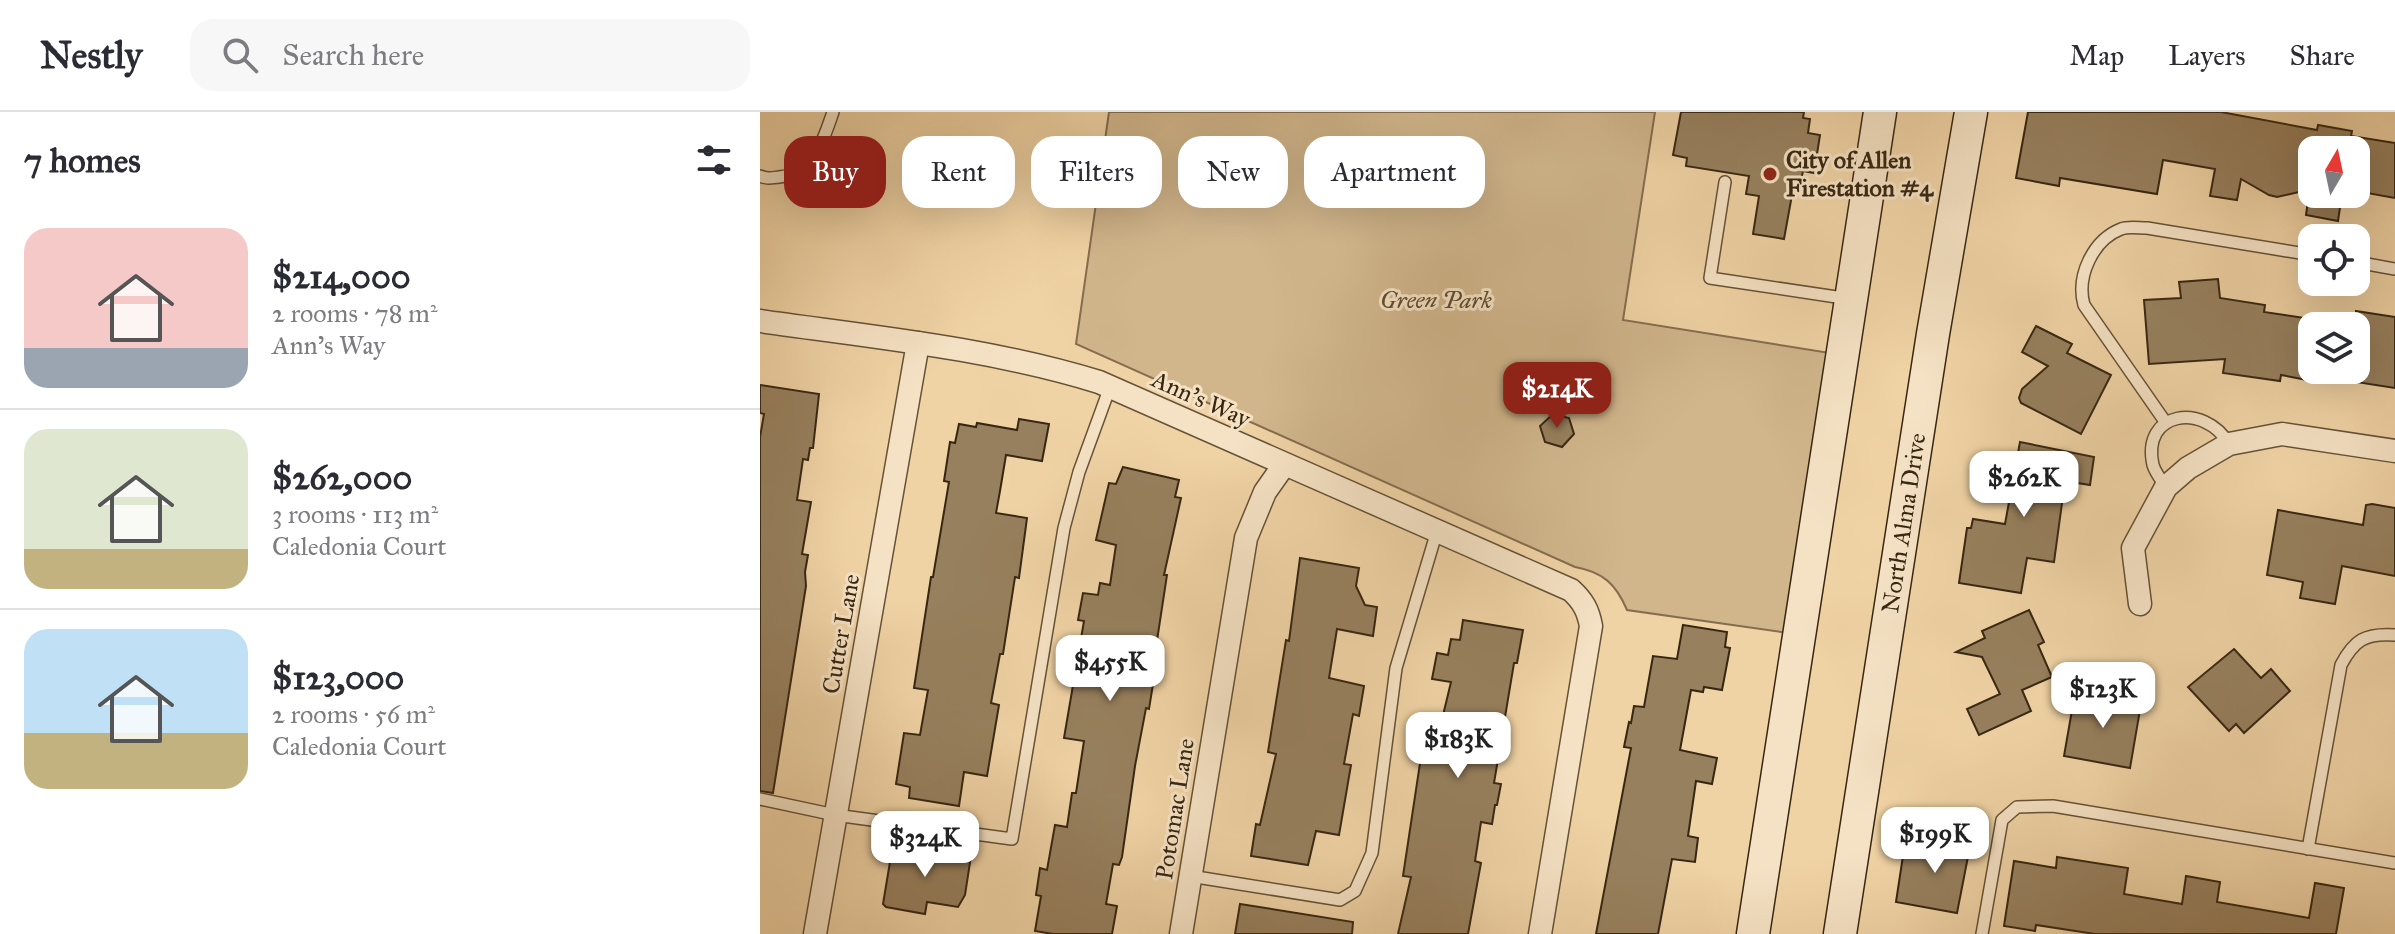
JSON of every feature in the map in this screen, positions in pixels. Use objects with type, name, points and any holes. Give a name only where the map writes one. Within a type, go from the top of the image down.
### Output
[{"type":"main road","points":[[1753,934],[1880,112]]},
{"type":"main road","name":"North Alma Drive","points":[[1840,934],[1933,334],[1971,112]]},
{"type":"street","name":"Ann's Way","points":[[760,321],[918,343],[1046,366],[1110,387],[1571,590],[1589,612],[1591,626],[1540,934]]},
{"type":"street","name":"Cutter Lane","points":[[815,934],[918,343]]},
{"type":"street","points":[[2140,604],[2133,548],[2166,487],[2188,468],[2229,444],[2282,434],[2395,451]]},
{"type":"street","name":"Potomac Lane","points":[[1181,934],[1246,538],[1265,492],[1284,465]]},
{"type":"lane","points":[[760,176],[788,176],[804,169],[814,157],[833,112]]},
{"type":"lane","points":[[1725,182],[1710,278],[1851,299]]},
{"type":"lane","points":[[2166,423],[2084,305],[2082,278],[2088,260],[2105,238],[2123,227],[2147,228],[2298,253]]},
{"type":"lane","points":[[2370,265],[2395,269]]},
{"type":"lane","points":[[760,799],[835,815],[1012,839],[1064,528],[1079,472],[1110,387]]},
{"type":"lane","points":[[2166,487],[2153,467],[2152,450],[2158,431],[2166,423],[2179,417],[2196,417],[2222,432],[2229,444]]},
{"type":"lane","points":[[1190,876],[1340,900],[1355,891],[1372,853],[1396,668],[1437,531]]},
{"type":"lane","points":[[2308,849],[2341,665],[2350,648],[2361,639],[2395,635]]},
{"type":"lane","points":[[1982,934],[2002,820],[2017,807],[2053,806],[2395,863]]},
{"type":"green space","name":"Green Park","points":[[1109,112],[1655,112],[1623,320],[1830,353],[1788,633],[1627,610],[1613,586],[1593,572],[1575,567],[1076,344],[1095,208],[1162,208],[1162,136],[1106,136]]},
{"type":"building","name":"City of Allen Firestation #4","points":[[1681,112],[1804,112],[1803,118],[1810,119],[1808,133],[1820,135],[1814,173],[1803,171],[1800,185],[1794,184],[1784,239],[1753,234],[1759,196],[1746,194],[1749,176],[1686,166],[1687,158],[1673,155]]},
{"type":"building","points":[[2028,112],[2221,112],[2317,130],[2318,125],[2352,131],[2351,136],[2298,136],[2298,192],[2277,197],[2241,179],[2237,200],[2210,196],[2215,169],[2163,160],[2157,194],[2060,178],[2059,186],[2016,178]]},
{"type":"building","points":[[2370,139],[2395,143],[2395,198],[2370,194]]},
{"type":"building","points":[[2307,208],[2340,208],[2338,221],[2306,215]]},
{"type":"building","points":[[2218,279],[2220,298],[2265,305],[2264,312],[2298,317],[2298,378],[2281,375],[2280,381],[2223,373],[2225,359],[2149,364],[2144,300],[2181,298],[2179,282]]},
{"type":"building","points":[[2370,313],[2395,317],[2395,388],[2369,384]]},
{"type":"building","points":[[2036,326],[2072,344],[2067,353],[2111,375],[2081,434],[2021,403],[2022,389],[2048,366],[2022,352]]},
{"type":"building","points":[[760,385],[819,394],[813,448],[810,448],[808,460],[803,459],[797,500],[811,502],[802,554],[808,555],[806,586],[773,793],[760,791],[760,437],[764,414],[760,413]]},
{"type":"building","points":[[1553,414],[1569,418],[1574,434],[1562,447],[1545,442],[1540,426]]},
{"type":"building","points":[[1019,419],[1049,424],[1042,461],[1006,455],[996,513],[1027,518],[1019,578],[1015,577],[1003,654],[1000,654],[991,703],[999,705],[987,776],[964,772],[959,806],[909,798],[910,787],[896,784],[904,733],[920,735],[928,690],[914,688],[949,482],[944,481],[950,442],[955,443],[959,424],[976,427],[977,423],[1017,430]]},
{"type":"building","points":[[2020,442],[2094,457],[2090,485],[2065,481],[2054,562],[2027,558],[2021,593],[1959,583],[1967,528],[1971,528],[1973,519],[2005,524]]},
{"type":"building","points":[[1123,467],[1179,480],[1175,497],[1181,498],[1164,575],[1167,575],[1156,647],[1159,647],[1149,709],[1146,708],[1135,766],[1122,857],[1119,865],[1113,864],[1106,904],[1117,906],[1112,934],[1035,931],[1041,896],[1036,895],[1040,868],[1047,870],[1055,825],[1067,827],[1084,741],[1064,738],[1084,621],[1078,620],[1083,593],[1098,595],[1100,583],[1110,585],[1116,545],[1096,540],[1109,483],[1116,484]]},
{"type":"building","points":[[2366,505],[2395,508],[2395,576],[2342,566],[2335,604],[2300,598],[2303,582],[2267,575],[2278,510],[2363,525]]},
{"type":"building","points":[[1300,558],[1359,568],[1356,586],[1365,605],[1377,607],[1373,636],[1337,629],[1329,678],[1364,686],[1359,716],[1353,714],[1344,764],[1351,765],[1339,835],[1316,831],[1308,865],[1251,856],[1256,824],[1260,825],[1276,754],[1268,752],[1286,640],[1289,641]]},
{"type":"building","points":[[2029,610],[2044,642],[2038,645],[2052,677],[2022,690],[2031,711],[1979,735],[1967,709],[2000,694],[1982,657],[1956,652],[1985,638],[1982,631]]},
{"type":"building","points":[[1463,620],[1523,630],[1517,663],[1514,663],[1494,783],[1501,784],[1497,805],[1492,824],[1481,822],[1475,861],[1481,863],[1468,934],[1398,934],[1411,877],[1403,876],[1425,730],[1439,732],[1451,682],[1432,679],[1437,653],[1448,655],[1451,639],[1460,640]]},
{"type":"building","points":[[1683,625],[1727,632],[1725,647],[1730,648],[1722,690],[1704,687],[1703,692],[1691,690],[1680,750],[1717,758],[1712,784],[1696,781],[1688,836],[1698,838],[1695,862],[1672,859],[1658,934],[1596,934],[1631,748],[1624,747],[1629,722],[1634,706],[1644,707],[1653,656],[1677,659]]},
{"type":"building","points":[[2234,649],[2261,678],[2271,669],[2290,691],[2244,733],[2236,724],[2229,731],[2188,687]]},
{"type":"building","points":[[2075,693],[2141,704],[2130,768],[2064,756]]},
{"type":"building","points":[[1948,832],[1972,836],[1957,913],[1896,902],[1904,849],[1913,850],[1914,846],[1945,851]]},
{"type":"building","points":[[893,844],[971,856],[965,895],[958,907],[927,902],[925,914],[886,907],[883,904]]},
{"type":"building","points":[[2057,857],[2128,868],[2124,894],[2182,904],[2186,876],[2220,882],[2217,902],[2309,918],[2315,883],[2344,888],[2336,934],[2095,934],[2036,925],[2035,931],[2004,926],[2014,861],[2056,868]]},
{"type":"building","points":[[1240,904],[1353,922],[1352,934],[1235,934]]},
{"type":"place","name":"City of Allen Firestation #4","points":[[1770,174]]}]
